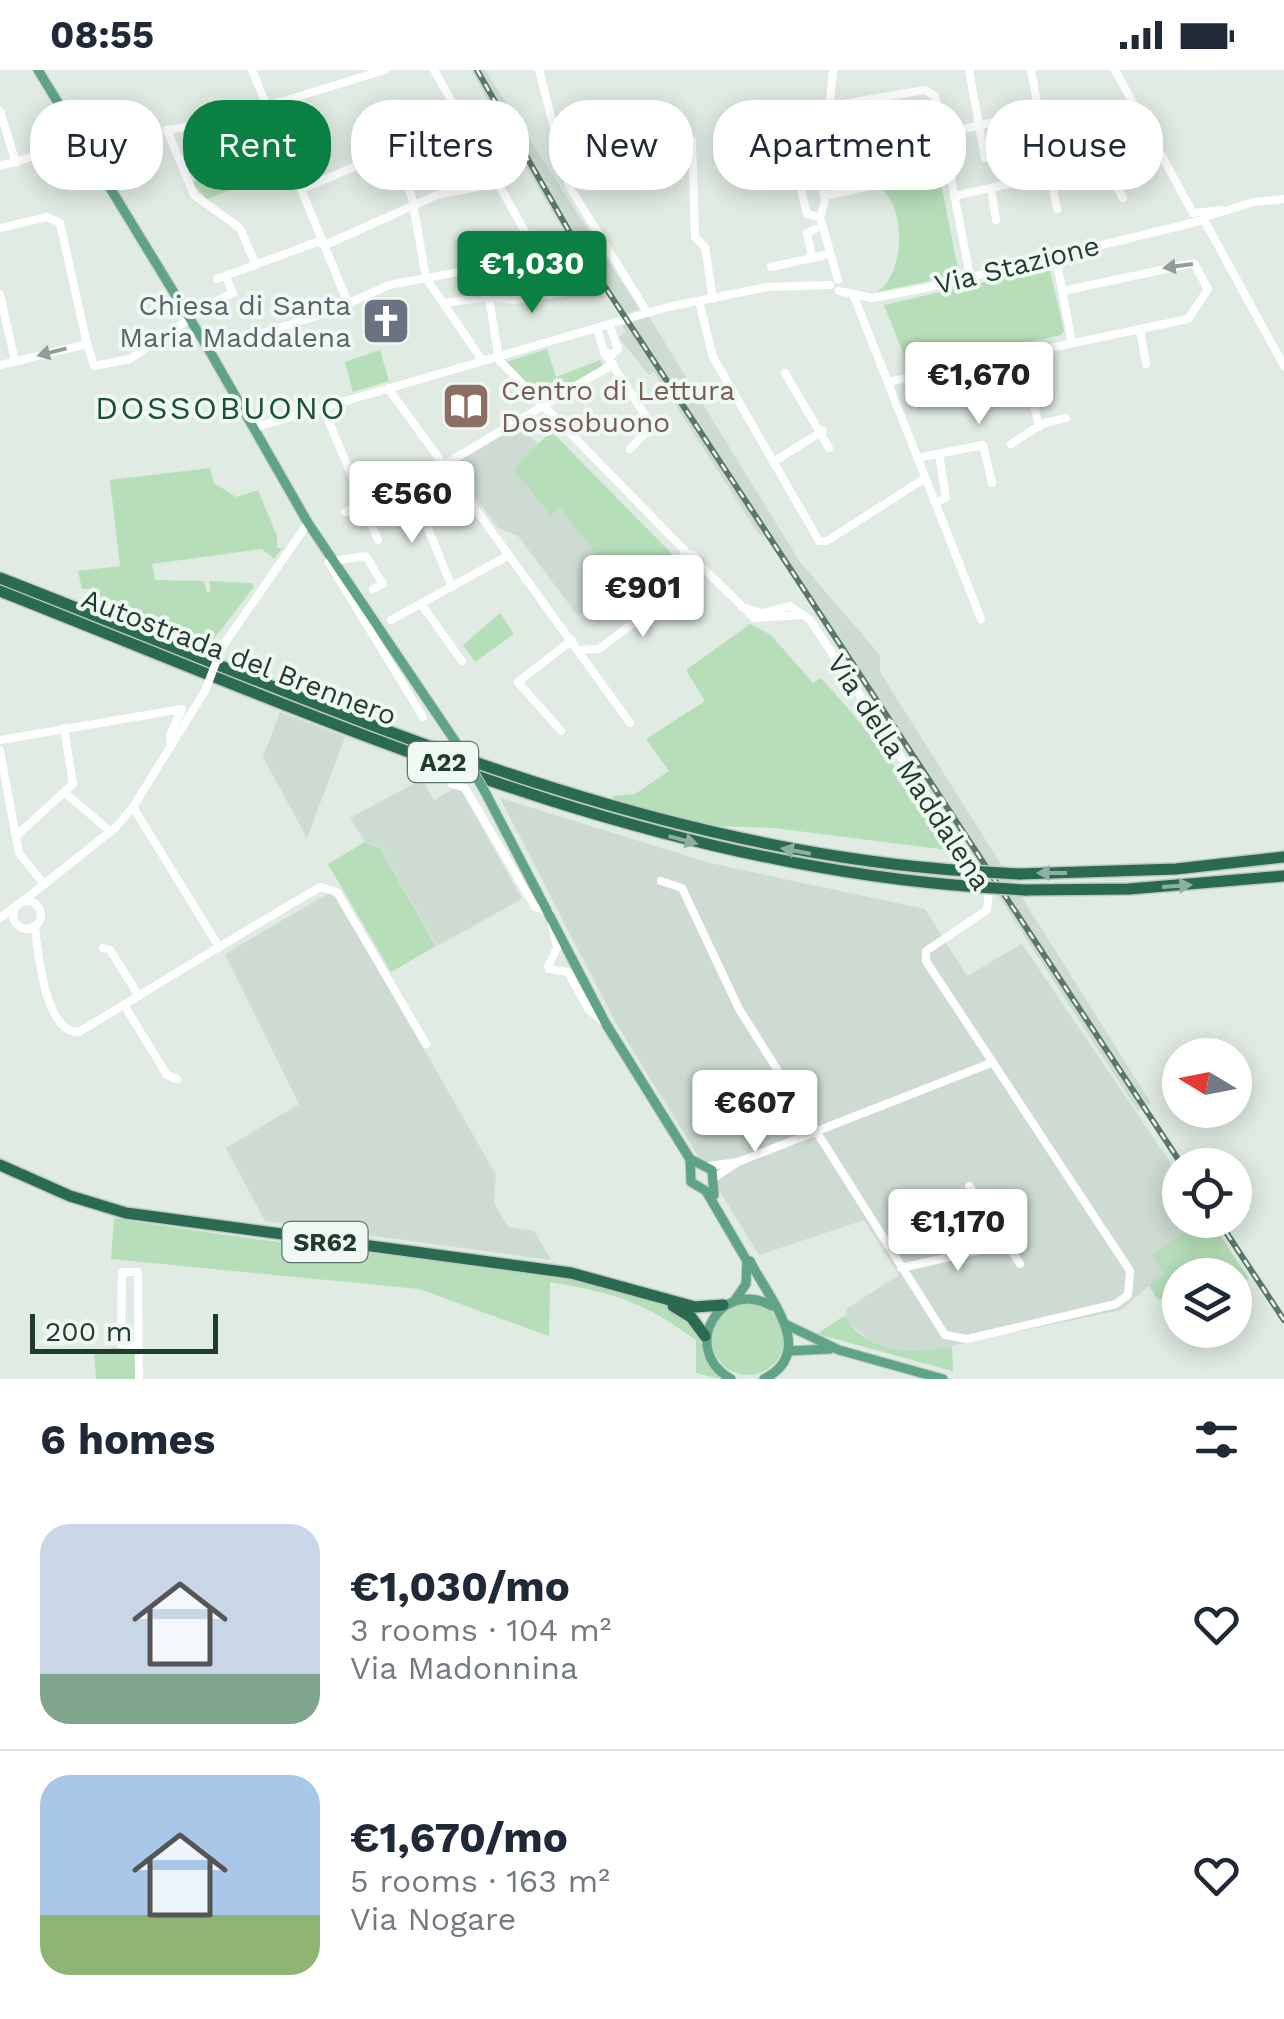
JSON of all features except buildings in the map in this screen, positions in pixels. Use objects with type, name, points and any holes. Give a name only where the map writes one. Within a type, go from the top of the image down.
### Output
[{"type":"highway","name":"Autostrada del Brennero","points":[[0,578],[452,754],[591,803],[826,857],[1018,874],[1176,869],[1284,857]]},
{"type":"highway","name":"Autostrada del Brennero","points":[[0,591],[588,816],[820,870],[1025,890],[1128,889],[1284,876]]},
{"type":"highway","name":"SR62","points":[[0,1165],[70,1196],[126,1213],[571,1274],[695,1307],[729,1302]]},
{"type":"highway","name":"SR62","points":[[656,1297],[691,1317],[706,1336]]},
{"type":"main road","points":[[38,70],[56,100]]},
{"type":"main road","points":[[111,190],[310,526],[484,790],[606,1024],[698,1164],[713,1179],[712,1192],[772,1306],[787,1325],[839,1350],[944,1379]]},
{"type":"main road","points":[[698,1164],[692,1182],[702,1188],[747,1261],[746,1284],[711,1319],[706,1336]]},
{"type":"main road","points":[[702,1188],[713,1179]]},
{"type":"main road","name":"SR62","points":[[729,1302],[754,1298],[772,1306]]},
{"type":"main road","points":[[787,1325],[788,1379]]},
{"type":"main road","name":"SR62","points":[[706,1336],[709,1358],[726,1377]]},
{"type":"main road","points":[[764,1379],[786,1356],[839,1350]]},
{"type":"street","points":[[252,70],[265,100]]},
{"type":"street","points":[[288,100],[386,70]]},
{"type":"street","points":[[434,70],[451,100]]},
{"type":"street","points":[[539,70],[549,111]]},
{"type":"street","points":[[827,100],[833,70]]},
{"type":"street","points":[[969,70],[985,158]]},
{"type":"street","points":[[1031,70],[1037,100]]},
{"type":"street","points":[[1116,70],[1284,366]]},
{"type":"street","points":[[868,100],[926,90],[936,100]]},
{"type":"street","points":[[0,111],[16,163]]},
{"type":"street","points":[[966,129],[986,124]]},
{"type":"street","points":[[183,128],[168,130],[183,168]]},
{"type":"street","points":[[0,166],[30,159]]},
{"type":"street","points":[[693,172],[695,237],[704,248],[712,298]]},
{"type":"street","points":[[954,196],[986,189]]},
{"type":"street","points":[[192,190],[240,228],[256,265]]},
{"type":"street","points":[[303,190],[348,303]]},
{"type":"street","points":[[408,190],[426,278],[482,360]]},
{"type":"street","points":[[0,228],[55,217],[94,366],[130,358],[188,317],[233,293],[222,278],[317,242],[325,244],[414,208],[436,195],[462,190]]},
{"type":"street","points":[[209,350],[255,339],[389,285],[534,258],[535,249],[502,190]]},
{"type":"street","points":[[571,190],[648,312]]},
{"type":"street","points":[[801,190],[807,214],[820,217]]},
{"type":"street","points":[[823,190],[820,217],[834,284]]},
{"type":"street","points":[[824,196],[852,190]]},
{"type":"street","points":[[953,190],[970,276]]},
{"type":"street","points":[[991,190],[996,220]]},
{"type":"street","points":[[1054,190],[1058,209]]},
{"type":"street","points":[[1119,190],[1123,198]]},
{"type":"street","points":[[1199,215],[1284,199]]},
{"type":"street","name":"Via Stazione","points":[[254,428],[648,312],[800,284],[834,284],[853,294],[878,297],[1056,258],[1199,215]]},
{"type":"street","points":[[812,258],[807,234],[815,229]]},
{"type":"street","points":[[771,267],[830,254]]},
{"type":"street","points":[[1056,258],[1072,343]]},
{"type":"street","points":[[796,263],[800,284]]},
{"type":"street","points":[[888,382],[1140,330],[1196,314],[1208,289],[1198,266],[1186,263],[1063,291]]},
{"type":"street","points":[[443,303],[489,298],[518,300],[572,291]]},
{"type":"street","points":[[0,294],[15,362]]},
{"type":"street","points":[[853,294],[981,619]]},
{"type":"street","points":[[489,298],[498,356],[676,543],[687,566],[668,598],[599,649],[580,650]]},
{"type":"street","points":[[699,301],[712,356],[822,542],[925,478]]},
{"type":"street","points":[[604,352],[612,355],[618,349],[609,324]]},
{"type":"street","points":[[596,328],[604,352],[649,424],[630,449]]},
{"type":"street","points":[[1140,330],[1146,364]]},
{"type":"street","points":[[0,365],[87,344]]},
{"type":"street","points":[[1022,352],[1039,427]]},
{"type":"street","points":[[345,512],[410,486],[613,364]]},
{"type":"street","points":[[785,372],[823,431],[828,448]]},
{"type":"street","points":[[388,388],[630,723]]},
{"type":"street","points":[[323,407],[378,540]]},
{"type":"street","points":[[1011,444],[1039,427],[1066,418]]},
{"type":"street","points":[[773,462],[823,431]]},
{"type":"street","points":[[917,458],[983,445],[992,483]]},
{"type":"street","points":[[936,502],[946,498],[939,454]]},
{"type":"street","points":[[410,486],[452,587]]},
{"type":"street","points":[[0,922],[111,832],[133,807],[205,690],[222,647],[310,526]]},
{"type":"street","points":[[392,620],[509,554]]},
{"type":"street","points":[[373,589],[382,584],[366,556],[332,559],[329,563],[423,717]]},
{"type":"street","name":"Via della Maddalena","points":[[687,566],[708,576],[761,620],[794,612],[810,620],[991,896],[983,914],[924,955],[991,1063]]},
{"type":"street","points":[[421,604],[462,661]]},
{"type":"street","points":[[561,731],[518,682],[572,640]]},
{"type":"street","points":[[0,740],[182,708],[170,734],[171,746]]},
{"type":"street","points":[[16,836],[73,784],[64,728]]},
{"type":"street","points":[[0,752],[18,852],[44,884]]},
{"type":"street","points":[[452,784],[465,788],[535,907],[550,914],[557,948],[549,968]]},
{"type":"street","points":[[64,792],[111,832]]},
{"type":"street","points":[[133,807],[219,948]]},
{"type":"street","points":[[661,881],[682,888],[739,1008],[816,1133],[944,1335],[954,1340],[1116,1304],[1131,1290],[1130,1271],[991,1063],[816,1133],[738,1162],[713,1179]]},
{"type":"street","points":[[34,903],[44,884]]},
{"type":"street","points":[[31,928],[52,1013],[60,1028],[79,1032],[320,887],[329,887],[346,904],[426,1044]]},
{"type":"street","points":[[20,904],[34,903]]},
{"type":"street","points":[[31,928],[41,914],[34,903]]},
{"type":"street","points":[[15,923],[20,904]]},
{"type":"street","points":[[0,922],[31,928]]},
{"type":"street","points":[[103,948],[110,950],[138,996]]},
{"type":"street","points":[[549,968],[570,956]]},
{"type":"street","points":[[549,968],[568,972],[590,1010],[606,1024]]},
{"type":"street","points":[[124,1005],[167,1075],[177,1079]]},
{"type":"street","points":[[698,1164],[738,1162]]},
{"type":"street","points":[[969,1186],[1020,1264]]},
{"type":"street","points":[[901,1268],[1006,1244]]},
{"type":"street","points":[[138,1346],[121,1344],[122,1272],[138,1272],[139,1379]]},
{"type":"shaded area","points":[[471,70],[485,70],[504,100],[488,100]]},
{"type":"shaded area","points":[[529,138],[549,169],[549,190],[562,190],[639,309],[622,316],[529,172]]},
{"type":"shaded area","points":[[648,315],[800,562],[880,655],[880,672],[1151,1103],[1138,1111],[767,539],[758,533],[654,372],[649,375],[618,337],[626,332],[622,326]]},
{"type":"shaded area","points":[[519,426],[538,444],[515,468],[550,515],[561,507],[619,586],[578,616],[518,536],[498,528],[453,465]]},
{"type":"shaded area","points":[[280,712],[345,737],[307,838],[263,757]]},
{"type":"shaded area","points":[[422,779],[434,800],[457,787],[461,790],[522,899],[437,946],[380,847],[365,842],[350,818]]},
{"type":"shaded area","points":[[500,798],[710,863],[925,909],[967,976],[1022,944],[1162,1150],[1162,1238],[1205,1238],[1181,1258],[1162,1258],[1162,1275],[1121,1310],[912,1354],[874,1345],[845,1319],[846,1309],[899,1275],[864,1220],[759,1255],[616,1023]]},
{"type":"shaded area","points":[[329,893],[338,899],[496,1175],[494,1203],[508,1227],[534,1231],[551,1260],[265,1221],[226,1148],[299,1104],[225,954]]},
{"type":"green space","points":[[199,190],[230,190],[207,199]]},
{"type":"green space","points":[[883,190],[942,190],[958,269],[953,276],[877,292],[892,273],[899,248],[898,222]]},
{"type":"green space","points":[[1049,267],[1064,331],[1061,335],[909,368],[884,305]]},
{"type":"green space","points":[[547,349],[556,377],[600,360],[603,366],[555,392],[536,393],[506,362]]},
{"type":"green space","points":[[380,350],[389,381],[353,392],[345,362]]},
{"type":"green space","points":[[551,431],[671,553],[667,586],[661,590],[659,573],[649,575],[644,569],[619,586],[561,508],[550,515],[514,469]]},
{"type":"green space","points":[[210,468],[214,483],[236,497],[258,490],[277,536],[277,548],[282,548],[274,559],[262,549],[152,564],[155,580],[204,581],[207,593],[211,591],[209,581],[252,583],[254,587],[210,644],[92,600],[90,589],[82,589],[78,571],[120,566],[110,480]]},
{"type":"green space","points":[[500,613],[514,634],[475,662],[463,645]]},
{"type":"green space","points":[[750,624],[771,635],[813,683],[821,678],[891,762],[955,851],[774,828],[719,826],[713,831],[616,801],[612,796],[635,794],[669,771],[646,739],[705,701],[686,670]]},
{"type":"green space","points":[[365,842],[380,848],[436,946],[391,972],[328,864]]},
{"type":"green space","points":[[114,1218],[333,1249],[519,1268],[619,1288],[659,1303],[688,1321],[720,1379],[696,1373],[696,1340],[643,1307],[592,1290],[550,1282],[549,1336],[419,1289],[111,1259]]},
{"type":"green space","points":[[1177,1238],[1222,1238],[1235,1258],[1162,1258],[1162,1271],[1152,1255]]},
{"type":"green space","points":[[1162,1275],[1162,1299],[1158,1300],[1149,1285]]},
{"type":"green space","points":[[748,1303],[773,1314],[784,1339],[773,1364],[748,1375],[723,1364],[712,1339],[723,1314]]},
{"type":"green space","points":[[844,1316],[866,1339],[892,1349],[921,1351],[952,1346],[953,1371],[982,1379],[817,1334]]},
{"type":"green space","points":[[112,1348],[135,1350],[135,1379],[96,1379],[94,1353],[111,1353]]},
{"type":"railway","points":[[477,70],[573,238],[1171,1148]]},
{"type":"railway","points":[[1230,1238],[1284,1320]]},
{"type":"place","name":"Chiesa di Santa Maria Maddalena","points":[[386,321]]},
{"type":"place","name":"Centro di Lettura Dossobuono","points":[[466,406]]},
{"type":"district","name":"DOSSOBUONO","points":[[221,408]]}]
